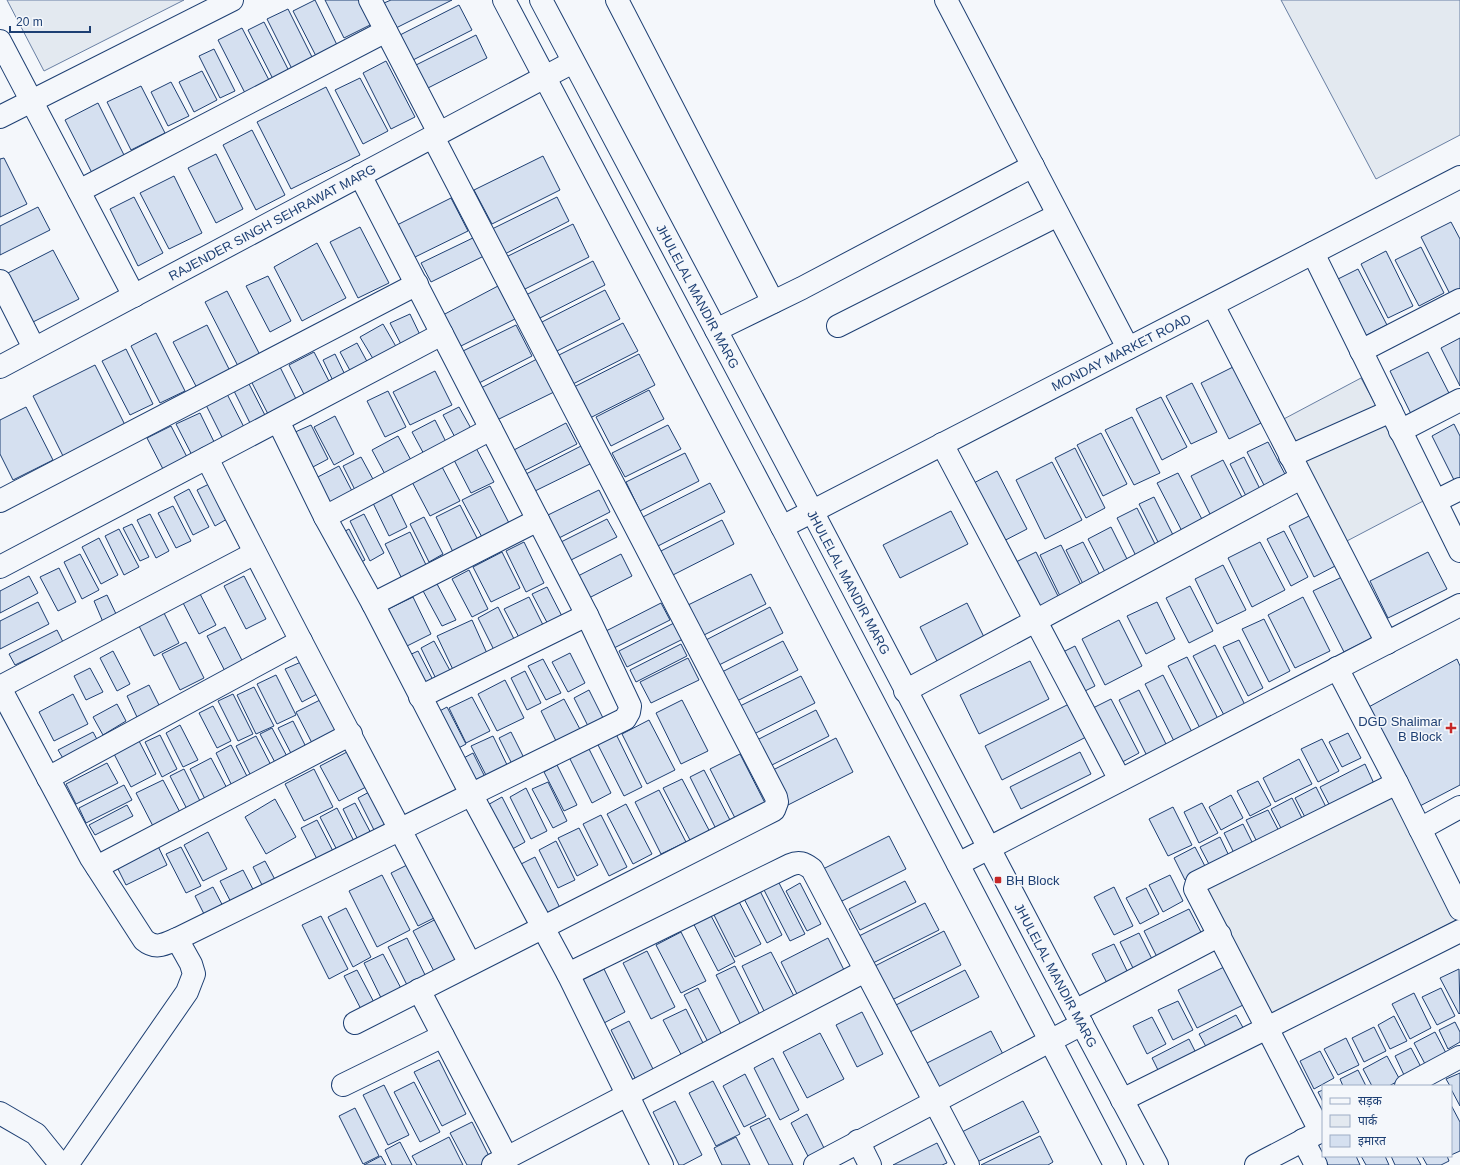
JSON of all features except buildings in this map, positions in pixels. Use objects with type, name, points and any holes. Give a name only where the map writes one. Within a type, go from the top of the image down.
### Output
[{"type":"street","points":[[0,117],[232,0]]},
{"type":"street","points":[[355,1023],[774,810],[777,802],[776,797],[436,135],[370,0]]},
{"type":"street","points":[[504,0],[782,527],[1115,1165]]},
{"type":"street","name":"JHULELAL MANDIR MARG","points":[[541,0],[1157,1165]]},
{"type":"street","points":[[617,0],[773,302]]},
{"type":"street","points":[[946,0],[1128,348]]},
{"type":"street","points":[[79,191],[386,31]]},
{"type":"street","points":[[0,41],[134,296]]},
{"type":"street","name":"RAJENDER SINGH SEHRAWAT MARG","points":[[0,366],[574,62]]},
{"type":"street","points":[[716,330],[802,288],[1033,166]]},
{"type":"street","points":[[255,553],[0,688],[97,867],[144,940],[149,944],[159,946],[177,939],[625,719],[628,715],[630,706],[587,615],[360,175]]},
{"type":"street","name":"MONDAY MARKET ROAD","points":[[782,527],[1460,177]]},
{"type":"street","points":[[838,326],[1058,215]]},
{"type":"street","points":[[1313,253],[1460,551]]},
{"type":"street","points":[[0,281],[34,348]]},
{"type":"street","points":[[0,501],[417,284]]},
{"type":"street","points":[[1361,351],[1460,300]]},
{"type":"street","points":[[1213,305],[1386,643]]},
{"type":"street","points":[[0,567],[442,334]]},
{"type":"street","points":[[1400,431],[1460,400]]},
{"type":"street","points":[[1290,456],[1391,411]]},
{"type":"street","points":[[278,421],[325,518],[568,974],[662,1165]]},
{"type":"street","points":[[325,518],[491,429]]},
{"type":"street","points":[[942,444],[1120,780]]},
{"type":"street","points":[[207,458],[255,553],[470,964]]},
{"type":"street","points":[[906,691],[1301,478]]},
{"type":"street","points":[[1436,501],[1460,489]]},
{"type":"street","points":[[372,604],[538,520]]},
{"type":"street","points":[[958,864],[1460,605]]},
{"type":"street","points":[[420,697],[587,615]]},
{"type":"street","points":[[48,778],[301,641]]},
{"type":"street","points":[[1337,668],[1420,829],[1455,885],[1460,909]]},
{"type":"street","points":[[97,867],[351,734]]},
{"type":"street","points":[[1316,1165],[1315,1134],[1267,1028],[1220,935],[1196,892],[1196,885],[1197,882],[1396,783]]},
{"type":"street","points":[[1420,829],[1460,807]]},
{"type":"street","points":[[568,974],[798,862],[807,865],[812,869],[968,1165]]},
{"type":"street","points":[[1122,1100],[1460,931]]},
{"type":"street","points":[[815,1165],[1050,1040],[1078,1017],[1220,935]]},
{"type":"street","points":[[66,1165],[190,988],[194,974],[191,964],[177,939]]},
{"type":"street","points":[[419,990],[443,1036],[500,1161],[627,1096],[865,970]]},
{"type":"street","points":[[343,1085],[443,1036]]},
{"type":"street","points":[[1408,1085],[1460,1057]]},
{"type":"street","points":[[0,1112],[36,1134],[61,1165]]},
{"type":"street","points":[[1256,1165],[1315,1134]]},
{"type":"street","points":[[858,1141],[870,1165]]},
{"type":"green space","points":[[7,0],[184,0],[44,71]]},
{"type":"green space","points":[[1281,0],[1460,0],[1460,135],[1376,179]]},
{"type":"green space","points":[[1361,378],[1427,499],[1345,542],[1280,421]]},
{"type":"green space","points":[[1392,795],[1456,920],[1269,1015],[1205,890]]},
{"type":"place","name":"DGD Shalimar B Block","points":[[1451,728]]},
{"type":"place","name":"BH Block","points":[[998,880]]}]
